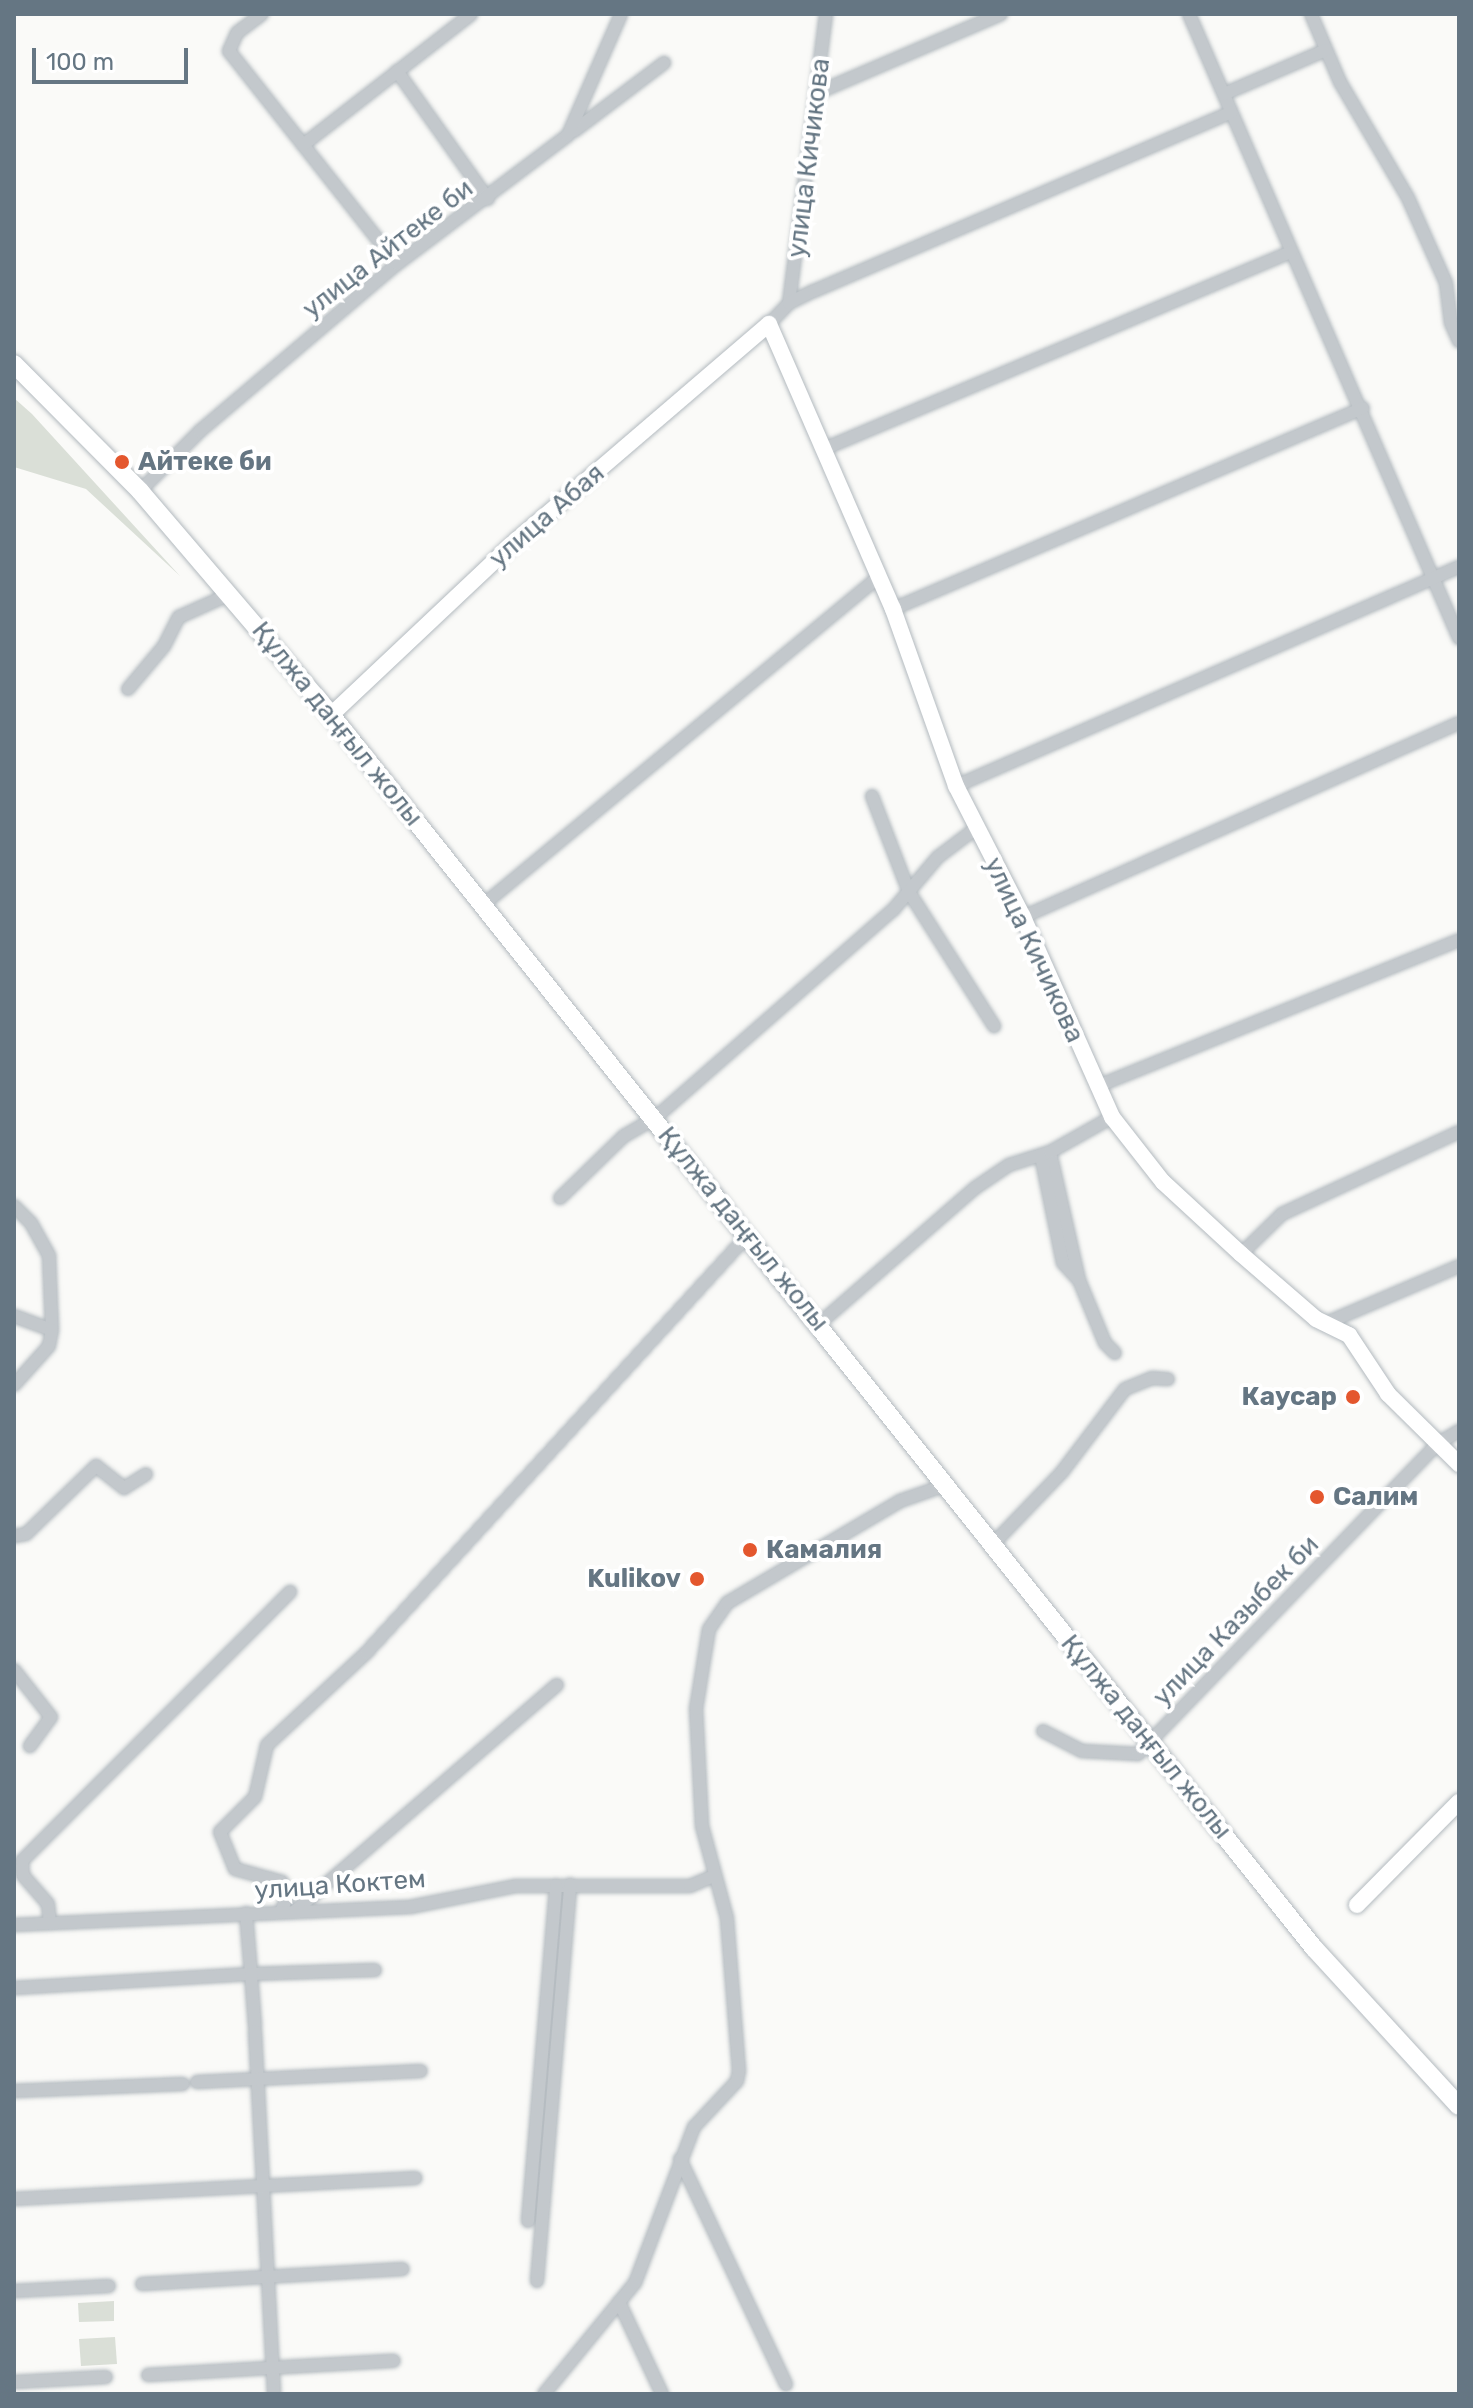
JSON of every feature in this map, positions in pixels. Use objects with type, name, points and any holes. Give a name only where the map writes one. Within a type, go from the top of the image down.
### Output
[{"type":"main road","name":"Құлжа даңғыл жолы","points":[[14,364],[140,491],[331,715],[1314,1948],[1459,2106]]},
{"type":"street","points":[[262,14],[237,33],[229,51],[397,264]]},
{"type":"street","points":[[303,145],[471,14]]},
{"type":"street","name":"улица Айтеке би","points":[[140,491],[200,431],[397,264],[488,199],[568,135],[621,14]]},
{"type":"street","name":"улица Кичикова","points":[[789,303],[819,92],[826,14]]},
{"type":"street","points":[[819,92],[1001,14]]},
{"type":"street","points":[[1189,14],[1291,252],[1363,408],[1459,638]]},
{"type":"street","points":[[1311,14],[1326,50],[1408,198],[1446,283],[1451,323],[1459,341]]},
{"type":"street","points":[[1224,94],[1326,50]]},
{"type":"street","points":[[568,135],[664,63]]},
{"type":"street","points":[[397,71],[488,199]]},
{"type":"street","points":[[769,324],[789,303],[1231,112]]},
{"type":"street","points":[[826,448],[1291,252]]},
{"type":"street","name":"улица Кичикова","points":[[769,324],[880,576],[956,786],[975,829],[1023,917],[1112,1117],[1163,1182],[1241,1254],[1324,1324],[1349,1335],[1388,1394],[1459,1464]]},
{"type":"street","name":"улица Абая","points":[[331,715],[518,539],[769,324]]},
{"type":"street","points":[[893,609],[1363,408]]},
{"type":"street","points":[[956,786],[1459,567]]},
{"type":"street","points":[[483,905],[880,576]]},
{"type":"street","points":[[128,689],[164,646],[179,617],[230,594]]},
{"type":"street","points":[[1023,917],[1459,723]]},
{"type":"street","points":[[872,796],[909,892],[994,1026]]},
{"type":"street","points":[[560,1198],[624,1136],[655,1118],[909,892],[938,857],[975,829]]},
{"type":"street","points":[[1098,1086],[1459,940]]},
{"type":"street","points":[[819,1324],[975,1188],[1009,1165],[1046,1154],[1112,1117]]},
{"type":"street","points":[[1241,1254],[1282,1214],[1459,1132]]},
{"type":"street","points":[[1046,1154],[1079,1280],[1105,1343],[1115,1353]]},
{"type":"street","points":[[14,1206],[31,1223],[49,1256],[52,1330],[49,1346],[14,1385]]},
{"type":"street","points":[[281,1912],[287,1897],[282,1882],[235,1869],[220,1832],[255,1797],[267,1745],[366,1653],[748,1235]]},
{"type":"street","points":[[1324,1324],[1459,1266]]},
{"type":"street","points":[[14,1316],[52,1330]]},
{"type":"street","points":[[993,1544],[1062,1472],[1125,1389],[1152,1378],[1168,1379]]},
{"type":"street","name":"улица Казыбек би","points":[[1149,1743],[1437,1444],[1459,1431]]},
{"type":"street","points":[[16,1538],[96,1466],[124,1488],[146,1474]]},
{"type":"street","points":[[544,2394],[619,2302],[648,2260],[680,2159],[694,2127],[737,2081],[733,1967],[702,1826],[696,1709],[703,1645],[716,1613],[900,1501],[946,1485]]},
{"type":"street","points":[[50,1923],[48,1904],[23,1875],[22,1861],[290,1592]]},
{"type":"street","points":[[14,1670],[51,1717],[30,1746]]},
{"type":"street","points":[[295,1911],[557,1685]]},
{"type":"street","points":[[1043,1731],[1082,1751],[1108,1756],[1138,1754],[1149,1743]]},
{"type":"street","points":[[1357,1905],[1459,1802]]},
{"type":"street","name":"улица Коктем","points":[[14,1925],[410,1907],[515,1886],[690,1886],[713,1876]]},
{"type":"street","points":[[537,2281],[570,1884]]},
{"type":"street","points":[[528,2221],[556,1885]]},
{"type":"street","points":[[246,1913],[274,2394]]},
{"type":"street","points":[[14,1988],[375,1970]]},
{"type":"street","points":[[197,2082],[421,2071]]},
{"type":"street","points":[[14,2091],[183,2084]]},
{"type":"street","points":[[680,2159],[786,2384]]},
{"type":"street","points":[[14,2199],[415,2178]]},
{"type":"street","points":[[142,2284],[403,2269]]},
{"type":"street","points":[[14,2291],[109,2286]]},
{"type":"street","points":[[619,2302],[662,2394]]},
{"type":"street","points":[[148,2375],[394,2361]]},
{"type":"street","points":[[14,2382],[106,2377]]},
{"type":"shaded area","points":[[14,398],[180,576],[86,489],[14,467]]},
{"type":"shaded area","points":[[114,2301],[114,2321],[79,2322],[78,2303]]},
{"type":"shaded area","points":[[115,2337],[117,2364],[81,2366],[79,2339]]},
{"type":"place","name":"Айтеке би","points":[[122,462]]},
{"type":"place","name":"Каусар","points":[[1353,1397]]},
{"type":"place","name":"Салим","points":[[1317,1497]]},
{"type":"place","name":"Камалия","points":[[750,1550]]},
{"type":"place","name":"Kulikov","points":[[697,1579]]}]
